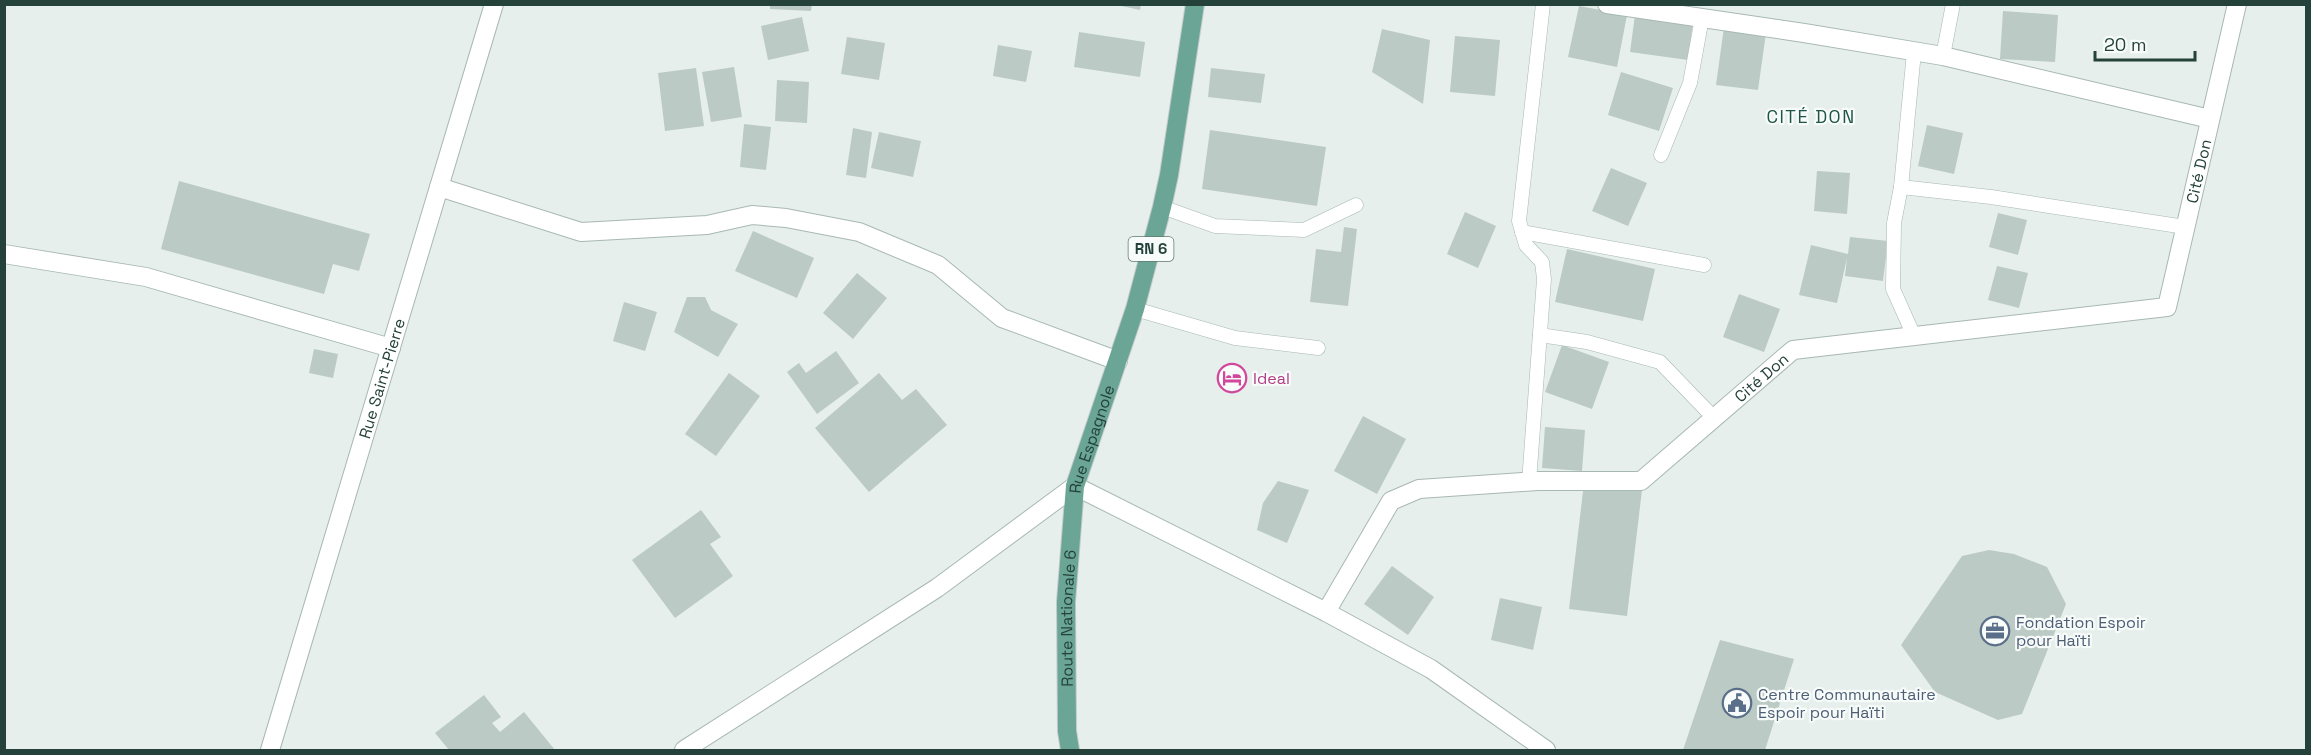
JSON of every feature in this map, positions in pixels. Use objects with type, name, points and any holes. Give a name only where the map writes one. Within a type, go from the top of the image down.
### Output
[{"type":"main road","name":"Rue Espagnole","points":[[1075,486],[1135,309],[1162,207],[1195,4]]},
{"type":"main road","name":"Route Nationale 6","points":[[1070,750],[1067,731],[1066,602],[1075,486]]},
{"type":"street","name":"Rue Saint-Pierre","points":[[270,750],[494,4]]},
{"type":"street","name":"Cité Don","points":[[1607,4],[1943,56],[2210,118]]},
{"type":"street","name":"Cité Don","points":[[1326,612],[1391,501],[1419,489],[1529,482],[1641,481],[1793,350],[2167,307],[2237,4]]},
{"type":"street","points":[[439,187],[581,232],[707,225],[752,215],[786,218],[859,232],[938,265],[1002,318],[1118,361]]},
{"type":"street","points":[[4,254],[146,278],[391,348]]},
{"type":"street","points":[[1075,486],[1326,612],[1431,669],[1546,750]]},
{"type":"street","name":"Rue Espagnole","points":[[684,750],[699,743],[937,588],[1075,486]]},
{"type":"lane","points":[[1529,482],[1544,279],[1542,262],[1526,244],[1519,221],[1543,4]]},
{"type":"lane","points":[[1943,56],[1953,4]]},
{"type":"lane","points":[[1661,155],[1690,82],[1702,18]]},
{"type":"lane","points":[[1914,52],[1901,187],[1894,223],[1893,289],[1914,336]]},
{"type":"lane","points":[[1901,187],[1991,197],[2185,227]]},
{"type":"lane","points":[[1162,207],[1215,226],[1304,230],[1356,205]]},
{"type":"lane","points":[[1522,232],[1704,265]]},
{"type":"lane","points":[[1135,309],[1235,338],[1318,348]]},
{"type":"lane","points":[[1540,335],[1587,342],[1660,362],[1714,418]]},
{"type":"lane","points":[[1060,750],[1067,731]]},
{"type":"building","points":[[770,4],[812,4],[811,11],[770,9]]},
{"type":"building","points":[[1112,4],[1141,4],[1140,10]]},
{"type":"building","points":[[1579,6],[1627,15],[1617,67],[1568,57]]},
{"type":"building","points":[[2003,11],[2058,15],[2055,62],[2000,59]]},
{"type":"building","points":[[1635,15],[1693,22],[1688,60],[1630,52]]},
{"type":"building","points":[[802,17],[809,51],[768,60],[761,26]]},
{"type":"building","points":[[1724,27],[1766,33],[1758,90],[1716,85]]},
{"type":"building","points":[[1382,29],[1430,40],[1423,104],[1372,72]]},
{"type":"building","points":[[1079,32],[1145,42],[1140,77],[1074,67]]},
{"type":"building","points":[[1455,36],[1500,40],[1495,96],[1450,92]]},
{"type":"building","points":[[847,37],[885,43],[879,80],[841,74]]},
{"type":"building","points":[[998,45],[1032,51],[1026,82],[993,76]]},
{"type":"building","points":[[734,67],[742,117],[711,122],[702,72]]},
{"type":"building","points":[[696,68],[704,126],[665,131],[658,73]]},
{"type":"building","points":[[1211,68],[1265,74],[1261,103],[1208,97]]},
{"type":"building","points":[[1621,72],[1673,88],[1659,131],[1608,115]]},
{"type":"building","points":[[777,80],[809,82],[807,123],[775,121]]},
{"type":"building","points":[[744,124],[771,127],[766,170],[740,167]]},
{"type":"building","points":[[1927,125],[1963,133],[1954,174],[1918,166]]},
{"type":"building","points":[[853,128],[872,132],[866,178],[846,175]]},
{"type":"building","points":[[1210,130],[1326,147],[1317,206],[1202,189]]},
{"type":"building","points":[[879,132],[921,141],[913,177],[871,168]]},
{"type":"building","points":[[1611,168],[1647,183],[1628,226],[1592,211]]},
{"type":"building","points":[[1817,171],[1850,173],[1847,214],[1814,211]]},
{"type":"building","points":[[179,181],[370,234],[359,271],[333,264],[324,294],[161,249]]},
{"type":"building","points":[[1465,212],[1496,226],[1478,268],[1447,254]]},
{"type":"building","points":[[1998,213],[2027,220],[2018,255],[1989,247]]},
{"type":"building","points":[[1344,227],[1357,229],[1348,306],[1310,302],[1316,249],[1341,252]]},
{"type":"building","points":[[753,231],[814,258],[797,298],[735,271]]},
{"type":"building","points":[[1850,237],[1888,241],[1883,281],[1845,276],[1847,258],[1837,303],[1799,295],[1811,245],[1848,254]]},
{"type":"building","points":[[1567,249],[1655,269],[1643,321],[1555,302]]},
{"type":"building","points":[[1997,266],[2028,273],[2019,308],[1988,300]]},
{"type":"building","points":[[857,273],[887,298],[853,339],[823,313]]},
{"type":"building","points":[[1739,294],[1780,309],[1764,352],[1723,337]]},
{"type":"building","points":[[687,297],[705,297],[711,310],[738,324],[718,357],[674,332]]},
{"type":"building","points":[[624,302],[657,312],[645,351],[613,341]]},
{"type":"building","points":[[1562,345],[1609,362],[1592,409],[1545,392]]},
{"type":"building","points":[[314,349],[338,354],[333,378],[309,373]]},
{"type":"building","points":[[836,351],[859,383],[817,414],[787,372],[799,363],[806,373]]},
{"type":"building","points":[[729,373],[760,396],[716,456],[685,434]]},
{"type":"building","points":[[879,373],[902,400],[916,389],[947,425],[869,492],[815,428]]},
{"type":"building","points":[[1363,416],[1406,439],[1377,494],[1334,471]]},
{"type":"building","points":[[1545,427],[1585,430],[1582,471],[1542,468]]},
{"type":"building","points":[[1278,481],[1309,490],[1287,543],[1257,530],[1263,503]]},
{"type":"building","points":[[1584,483],[1642,490],[1627,616],[1569,609]]},
{"type":"building","points":[[701,510],[721,537],[710,544],[733,576],[675,618],[632,560]]},
{"type":"building","points":[[1989,550],[2014,554],[2047,567],[2066,604],[2022,714],[1998,720],[1935,692],[1901,645],[1962,556]]},
{"type":"building","points":[[1392,566],[1434,597],[1408,635],[1364,604]]},
{"type":"building","points":[[1500,598],[1542,607],[1533,650],[1491,640]]},
{"type":"building","points":[[1720,640],[1794,659],[1765,750],[1683,750]]},
{"type":"building","points":[[484,695],[501,717],[492,723],[500,732],[524,712],[555,750],[449,750],[435,733]]},
{"type":"place","name":"Ideal","points":[[1232,378]]},
{"type":"place","name":"Fondation Espoir pour Haïti","points":[[1995,631]]},
{"type":"place","name":"Centre Communautaire Espoir pour Haïti","points":[[1737,703]]},
{"type":"district","name":"CITÉ DON","points":[[1811,117]]}]
